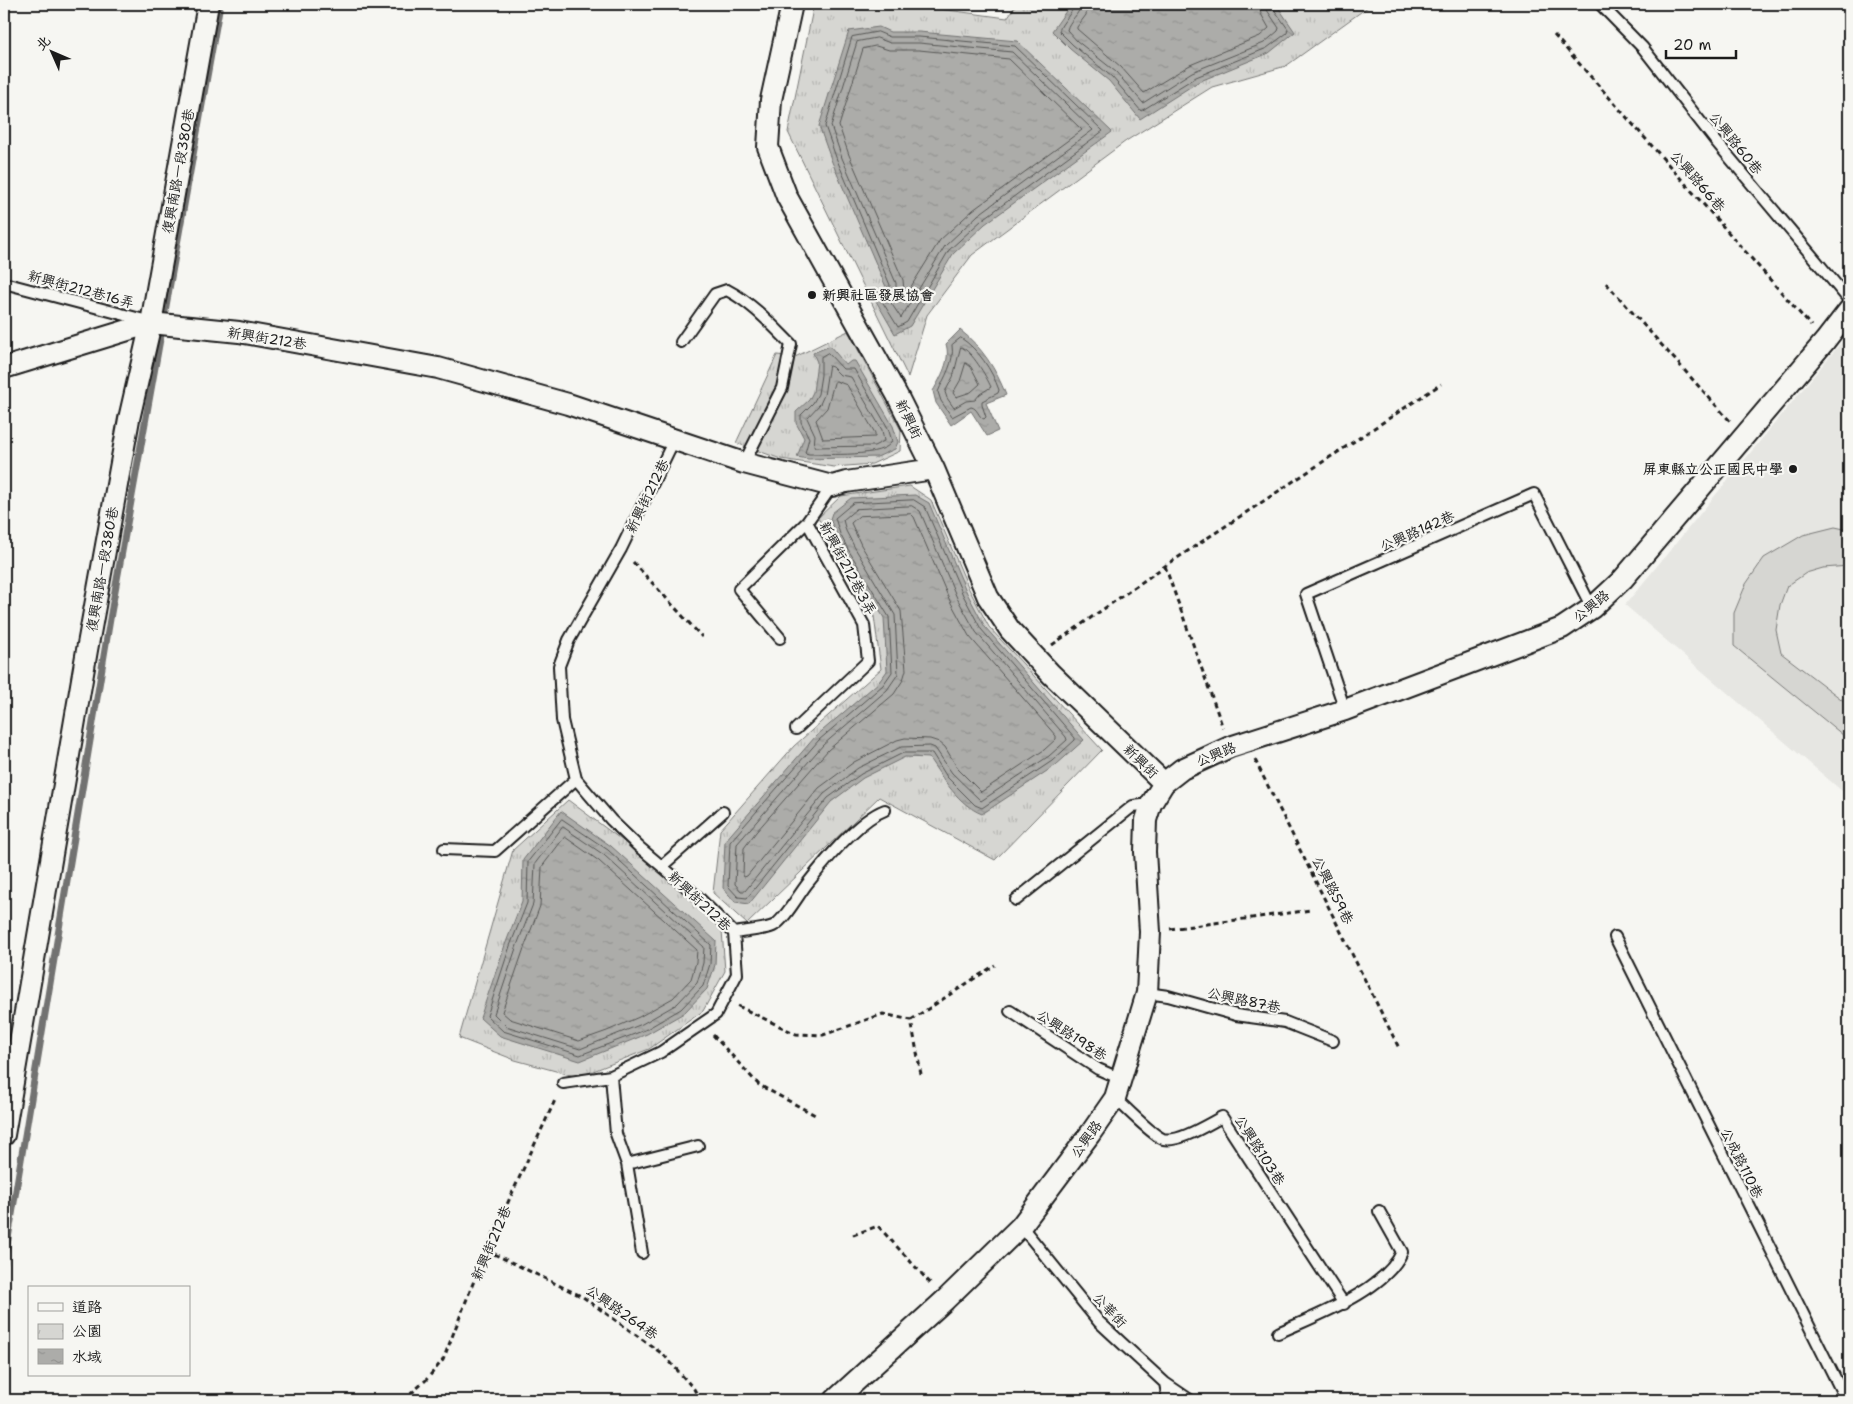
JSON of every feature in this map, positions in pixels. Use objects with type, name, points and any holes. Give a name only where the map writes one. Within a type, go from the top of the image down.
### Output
[{"type":"street","name":"復興南路一段380巷","points":[[4,1135],[9,1074],[129,419],[151,323],[208,4]]},
{"type":"street","name":"新興街","points":[[792,4],[770,100],[768,147],[787,197],[897,395],[934,469],[988,597],[1010,630],[1036,658],[1164,783]]},
{"type":"street","name":"公興路","points":[[835,1400],[945,1300],[1021,1226],[1090,1134],[1118,1088],[1147,993],[1150,932],[1145,852],[1146,820],[1151,804],[1164,783],[1182,768],[1238,745],[1345,710],[1562,628],[1592,608],[1623,579],[1825,341],[1849,310]]},
{"type":"street","name":"新興街212巷","points":[[4,368],[151,323],[240,332],[438,368],[568,404],[744,463],[832,486],[846,482],[934,469]]},
{"type":"lane","name":"公興路60巷","points":[[1600,4],[1643,48],[1714,139],[1849,300]]},
{"type":"lane","name":"新興街212巷16弄","points":[[4,282],[151,323]]},
{"type":"lane","points":[[681,342],[716,294],[726,290],[740,297],[791,344],[782,388],[744,463]]},
{"type":"lane","name":"新興街212巷","points":[[563,1084],[611,1076],[661,1052],[716,1014],[737,974],[734,932],[698,896],[610,820],[576,779],[562,720],[559,666],[569,640],[621,549],[674,440]]},
{"type":"lane","name":"新興街212巷3弄","points":[[796,729],[868,661],[864,626],[807,522],[832,486]]},
{"type":"lane","name":"公興路142巷","points":[[1345,710],[1306,594],[1534,494],[1592,608]]},
{"type":"lane","points":[[780,638],[739,589],[807,522]]},
{"type":"lane","points":[[444,849],[495,851],[576,779]]},
{"type":"lane","points":[[1016,900],[1133,806],[1151,804]]},
{"type":"lane","points":[[734,932],[774,926],[794,904],[831,854],[872,815],[885,810]]},
{"type":"lane","points":[[662,866],[723,812]]},
{"type":"lane","name":"公成路110巷","points":[[1615,937],[1846,1400]]},
{"type":"lane","name":"公興路87巷","points":[[1147,993],[1168,996],[1236,1015],[1285,1022],[1333,1041]]},
{"type":"lane","name":"公興路198巷","points":[[1010,1011],[1098,1069],[1118,1088]]},
{"type":"lane","points":[[611,1076],[616,1134],[627,1164],[642,1253]]},
{"type":"lane","name":"公興路103巷","points":[[1118,1088],[1143,1124],[1163,1139],[1179,1138],[1222,1117],[1344,1304]]},
{"type":"lane","points":[[627,1164],[698,1146]]},
{"type":"lane","points":[[1278,1333],[1344,1304],[1378,1281],[1397,1264],[1402,1252],[1379,1211]]},
{"type":"lane","name":"公華街","points":[[1021,1226],[1100,1322],[1165,1383],[1190,1400]]},
{"type":"lane","points":[[1165,1383],[1168,1400]]},
{"type":"path","name":"公興路66巷","points":[[1554,35],[1825,341]]},
{"type":"path","points":[[1606,283],[1744,437]]},
{"type":"path","points":[[1036,658],[1073,629],[1165,566],[1441,384]]},
{"type":"path","points":[[621,549],[702,637]]},
{"type":"path","name":"公興路59巷","points":[[1165,566],[1238,745],[1399,1048]]},
{"type":"path","points":[[1150,932],[1311,910]]},
{"type":"path","points":[[723,1000],[796,1034],[823,1035],[883,1014],[911,1020],[995,965]]},
{"type":"path","points":[[911,1020],[921,1074]]},
{"type":"path","points":[[702,1024],[758,1085],[817,1116]]},
{"type":"path","name":"新興街212巷","points":[[404,1400],[426,1380],[443,1360],[486,1250],[563,1084]]},
{"type":"path","points":[[853,1235],[878,1226],[945,1300]]},
{"type":"path","name":"公興路264巷","points":[[486,1250],[583,1297],[664,1355],[694,1389],[700,1400]]},
{"type":"shaded area","name":"屏東縣立公正國民中學","points":[[1849,333],[1849,797],[1625,605]]},
{"type":"green space","points":[[814,4],[902,4],[1007,18],[1017,4],[1372,4],[1286,66],[1212,87],[1126,141],[972,255],[927,315],[908,377],[788,132]]},
{"type":"green space","points":[[848,331],[901,430],[900,451],[872,464],[834,467],[781,459],[736,443],[777,355],[795,357]]},
{"type":"green space","points":[[910,486],[931,500],[969,589],[989,627],[1102,750],[995,860],[879,797],[747,924],[713,893],[720,830],[794,746],[881,669],[874,616],[818,518],[841,496]]},
{"type":"green space","points":[[1835,527],[1849,530],[1849,566],[1823,568],[1806,573],[1787,586],[1780,605],[1776,630],[1781,653],[1849,705],[1849,740],[1734,646],[1734,613],[1746,584],[1764,558],[1803,535]]},
{"type":"green space","points":[[568,800],[627,844],[685,893],[722,930],[725,971],[703,1011],[649,1049],[578,1077],[515,1060],[459,1038],[513,850]]},
{"type":"water","points":[[1071,4],[1276,4],[1295,32],[1269,53],[1198,82],[1140,119],[1109,81],[1070,49],[1052,31]]},
{"type":"water","points":[[879,27],[890,32],[919,32],[1017,41],[1112,132],[985,224],[953,254],[910,326],[895,334],[872,294],[886,287],[832,162],[819,126],[849,31]]},
{"type":"water","points":[[960,330],[988,359],[1006,395],[986,403],[998,431],[987,436],[971,411],[951,425],[936,403],[933,391],[946,362],[946,344]]},
{"type":"water","points":[[830,346],[846,365],[851,361],[855,361],[893,426],[898,442],[895,449],[877,457],[808,459],[797,457],[804,438],[796,423],[796,412],[809,400],[813,392],[817,362],[813,353]]},
{"type":"water","points":[[915,495],[929,503],[967,593],[985,627],[1084,740],[1056,765],[982,814],[959,798],[929,758],[905,757],[863,778],[831,802],[749,904],[735,902],[723,888],[725,841],[815,737],[879,682],[887,671],[884,618],[845,554],[830,519],[832,513],[851,498]]},
{"type":"water","points":[[561,811],[611,846],[716,941],[715,965],[707,989],[684,1013],[647,1034],[580,1061],[500,1036],[480,1018],[522,901],[523,860]]},
{"type":"waterway","points":[[4,1263],[111,613],[220,4]]},
{"type":"place","name":"新興社區發展協會","points":[[812,295]]},
{"type":"place","name":"屏東縣立公正國民中學","points":[[1793,469]]}]
